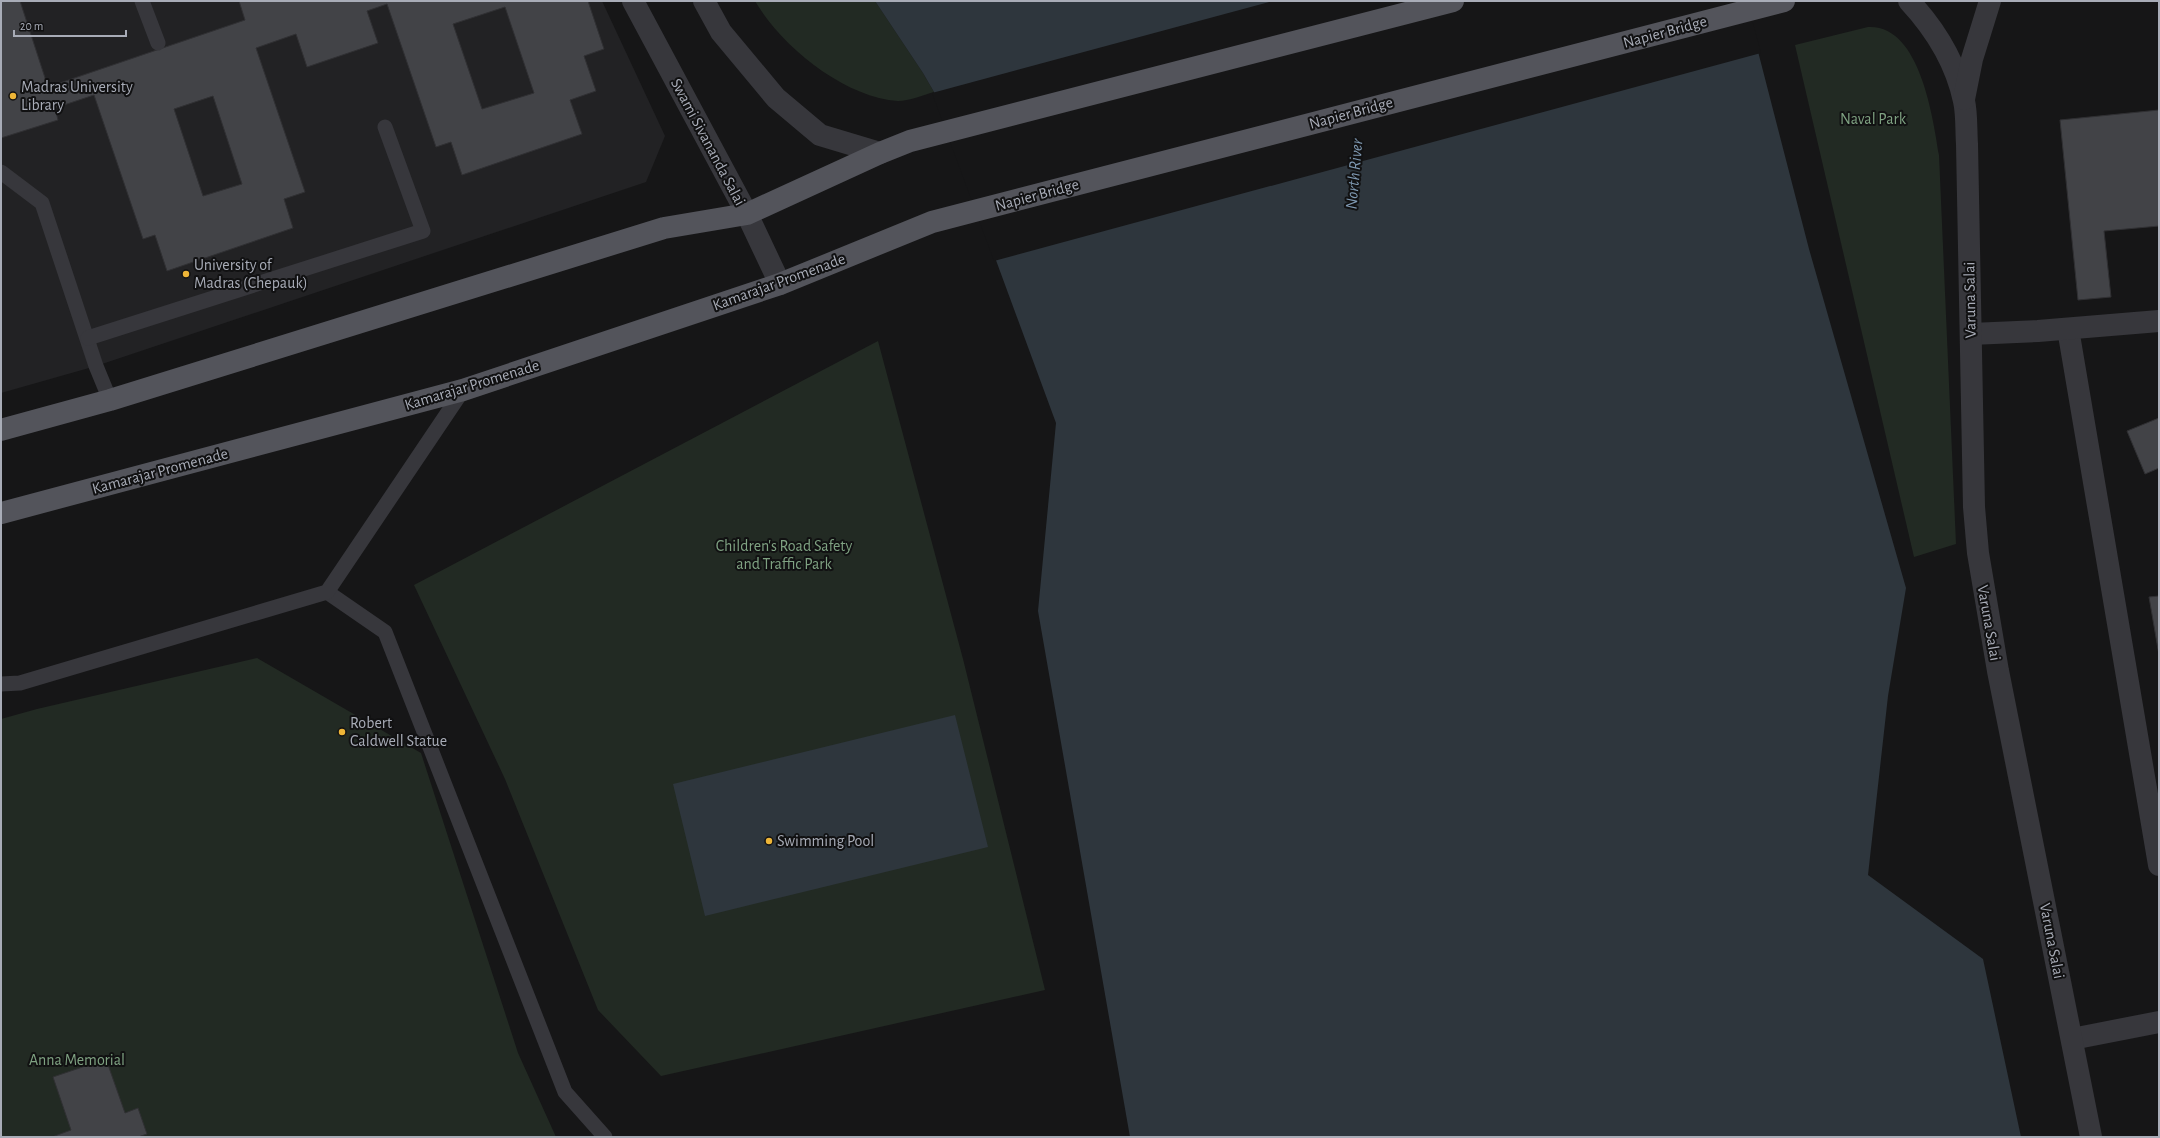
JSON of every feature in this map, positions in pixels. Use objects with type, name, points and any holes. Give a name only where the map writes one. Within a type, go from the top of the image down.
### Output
[{"type":"main road","points":[[1,430],[110,400],[664,228],[747,214],[880,153],[910,141],[1453,1]]},
{"type":"main road","name":"Napier Bridge","points":[[932,222],[1777,3]]},
{"type":"main road","name":"Kamarajar Promenade","points":[[1,513],[463,390],[780,284],[932,222]]},
{"type":"street","name":"Swami Sivananda Salai","points":[[633,1],[747,214],[780,284]]},
{"type":"street","points":[[704,1],[721,32],[776,98],[820,135],[880,153]]},
{"type":"street","name":"Varuna Salai","points":[[1909,1],[1928,22],[1940,40],[1949,59],[1964,100]]},
{"type":"street","name":"Varuna Salai","points":[[1990,1],[1972,59],[1964,100],[1967,144],[1974,507],[1978,553],[1998,672],[2091,1137]]},
{"type":"street","points":[[1970,334],[2068,329],[2159,321]]},
{"type":"street","points":[[2068,329],[2159,865]]},
{"type":"street","points":[[2072,1039],[2159,1022]]},
{"type":"lane","points":[[142,1],[158,43]]},
{"type":"lane","points":[[88,338],[423,231],[385,127]]},
{"type":"lane","points":[[1,172],[42,203],[88,338],[96,366],[110,400]]},
{"type":"lane","points":[[1,684],[20,683],[327,592],[463,390]]},
{"type":"lane","points":[[327,592],[385,632],[565,1092],[605,1137]]},
{"type":"shaded area","name":"University of Madras (Chepauk)","points":[[1,1],[602,1],[665,136],[646,182],[96,366],[1,393]]},
{"type":"green space","points":[[755,1],[875,1],[934,92],[911,99],[898,101],[877,97],[836,80],[816,67],[798,52],[781,35]]},
{"type":"green space","name":"Naval Park","points":[[1868,27],[1886,30],[1900,41],[1912,56],[1928,97],[1939,155],[1956,544],[1914,557],[1795,45]]},
{"type":"green space","name":"Children's Road Safety and Traffic Park","points":[[878,341],[963,659],[1045,990],[661,1076],[598,1010],[505,779],[414,585]]},
{"type":"green space","name":"Anna Memorial","points":[[257,658],[421,753],[518,1053],[556,1137],[1,1137],[1,719],[37,709]]},
{"type":"water","name":"North River","points":[[875,1],[1745,1],[1809,249],[1906,588],[1888,696],[1868,875],[1983,959],[2021,1137],[1130,1137],[1038,611],[1056,423],[934,92]]},
{"type":"water","points":[[955,715],[988,847],[705,916],[673,784]]},
{"type":"pier","points":[[1273,1],[1747,1],[1761,53],[994,261],[932,93]]},
{"type":"building","points":[[1,1],[20,1],[48,87],[245,20],[239,1],[588,1],[604,49],[584,56],[596,91],[570,100],[582,134],[462,175],[451,142],[436,147],[387,4],[367,11],[378,43],[307,67],[296,34],[256,48],[305,192],[284,199],[293,228],[167,271],[155,235],[143,239],[94,95],[55,108],[58,120],[1,138]],"holes":[[[505,7],[534,93],[482,109],[453,24]],[[213,96],[242,184],[203,196],[174,109]]]},
{"type":"building","points":[[2159,110],[2159,226],[2104,231],[2111,297],[2078,300],[2060,120]]},
{"type":"building","points":[[2159,418],[2159,468],[2145,474],[2127,431]]},
{"type":"building","points":[[2159,596],[2159,655],[2149,597]]},
{"type":"building","points":[[106,1059],[125,1113],[138,1108],[147,1134],[138,1137],[52,1137],[71,1130],[53,1077]]},
{"type":"place","name":"Madras University Library","points":[[13,96]]},
{"type":"place","name":"University of Madras (Chepauk)","points":[[186,274]]},
{"type":"place","name":"Robert Caldwell Statue","points":[[342,732]]},
{"type":"place","name":"Swimming Pool","points":[[769,841]]}]
